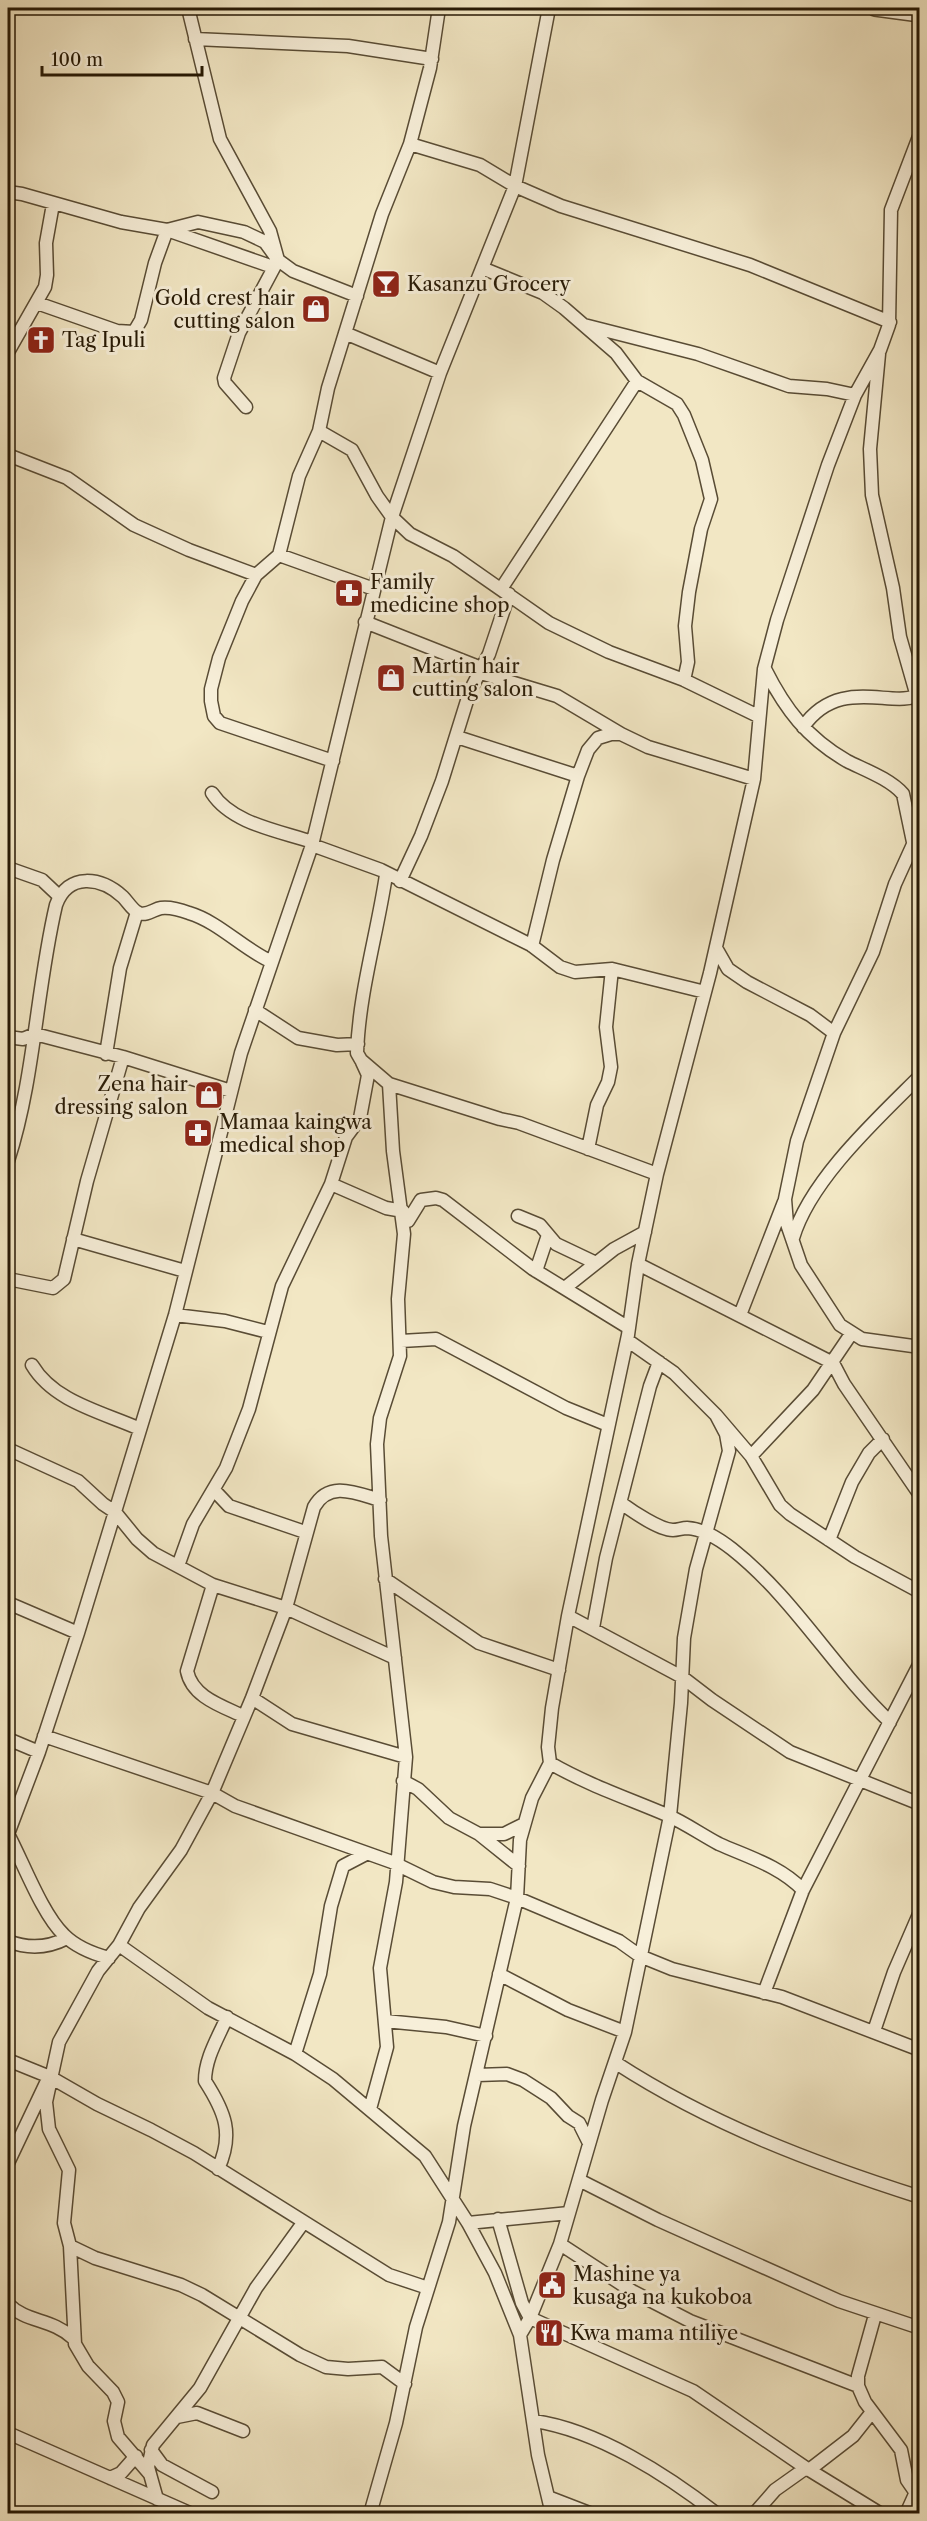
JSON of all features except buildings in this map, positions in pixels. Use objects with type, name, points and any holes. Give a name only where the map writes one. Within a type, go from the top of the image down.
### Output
[{"type":"street","points":[[188,8],[220,139],[270,231],[276,264],[239,333],[224,378],[225,383],[246,407]]},
{"type":"street","points":[[333,761],[227,726],[214,716],[211,689],[216,667],[238,609],[256,575],[279,555],[299,476],[319,431],[345,333],[382,214],[410,144],[432,59],[439,8]]},
{"type":"street","points":[[109,1958],[92,1952],[67,1938],[50,1917],[8,1834],[39,1752],[78,1633],[175,1315],[231,1091],[255,1010],[312,844],[392,517],[440,373],[515,186],[549,8]]},
{"type":"street","points":[[875,8],[920,14]]},
{"type":"street","points":[[195,39],[348,46],[432,59]]},
{"type":"street","points":[[370,2514],[405,2384],[416,2327],[449,2222],[464,2126],[517,1898],[524,1824],[532,1798],[550,1763],[548,1747],[568,1616],[628,1334],[638,1264],[657,1174],[716,948],[754,779],[764,669],[802,540],[855,395],[880,350],[890,322],[891,210],[920,134]]},
{"type":"street","points":[[410,144],[480,165],[515,186],[561,206],[750,265],[890,322]]},
{"type":"street","points":[[8,192],[121,222],[167,230],[276,264],[313,281],[357,296]]},
{"type":"street","points":[[8,352],[37,303],[46,280],[45,243],[53,204]]},
{"type":"street","points":[[167,230],[198,222],[244,232],[265,242],[276,264]]},
{"type":"street","points":[[37,303],[117,331],[134,332],[141,320],[155,263],[167,230]]},
{"type":"street","points":[[482,268],[543,293],[584,325],[616,353],[637,381],[676,404],[692,432],[709,485],[711,499],[701,529],[689,592],[685,626],[688,662],[684,680]]},
{"type":"street","points":[[584,325],[707,356],[789,386],[827,389],[855,395]]},
{"type":"street","points":[[345,333],[440,373]]},
{"type":"street","points":[[803,727],[818,711],[842,699],[869,696],[918,699],[900,638],[893,588],[872,495],[870,457],[880,350]]},
{"type":"street","points":[[400,880],[421,836],[457,737],[470,691],[482,671],[505,592],[637,381]]},
{"type":"street","points":[[319,431],[352,450],[376,496],[392,517],[410,534],[453,556],[549,623],[609,652],[684,680],[759,716]]},
{"type":"street","points":[[8,455],[67,478],[134,525],[189,550],[256,575]]},
{"type":"street","points":[[279,555],[374,589]]},
{"type":"street","points":[[365,622],[482,671],[557,696],[597,717],[621,734],[648,747],[754,779]]},
{"type":"street","points":[[764,669],[779,696],[803,727],[844,759],[903,794],[914,843]]},
{"type":"street","points":[[532,946],[553,860],[588,750],[598,738],[621,734]]},
{"type":"street","points":[[457,737],[578,776]]},
{"type":"street","points":[[212,793],[224,807],[247,821],[359,861],[400,880],[532,946],[560,967],[575,972],[612,969],[705,992]]},
{"type":"street","points":[[740,1316],[785,1199],[797,1141],[834,1033],[873,952],[895,884],[920,829]]},
{"type":"street","points":[[8,868],[42,880],[59,896]]},
{"type":"street","points":[[178,1566],[193,1524],[226,1468],[255,1392],[268,1332],[282,1286],[315,1212],[331,1184],[346,1137],[363,1110],[368,1075],[357,1053],[363,985],[386,875]]},
{"type":"street","points":[[8,1161],[27,1090],[38,995],[59,896],[73,883],[91,881],[115,891],[136,912],[144,914],[162,908],[198,916],[272,962]]},
{"type":"street","points":[[106,1054],[120,968],[136,912]]},
{"type":"street","points":[[716,948],[728,969],[810,1015],[834,1033]]},
{"type":"street","points":[[588,1149],[597,1106],[608,1082],[611,1067],[606,1027],[612,969]]},
{"type":"street","points":[[255,1010],[298,1038],[337,1045],[358,1044]]},
{"type":"street","points":[[8,1037],[22,1039],[35,1034],[123,1057],[231,1091]]},
{"type":"street","points":[[8,1279],[57,1286],[64,1279],[87,1181],[123,1057]]},
{"type":"street","points":[[361,1060],[389,1084],[519,1123],[657,1174]]},
{"type":"street","points":[[793,1238],[798,1221],[853,1144],[920,1076]]},
{"type":"street","points":[[370,2109],[387,2047],[380,1968],[397,1864],[406,1757],[385,1579],[377,1444],[380,1418],[397,1368],[400,1341],[398,1299],[403,1216],[393,1151],[389,1084]]},
{"type":"street","points":[[331,1184],[403,1216],[408,1221],[421,1200],[436,1198],[443,1200],[536,1271],[566,1287],[628,1334],[659,1362],[716,1415],[751,1456],[780,1505],[829,1540],[920,1592]]},
{"type":"street","points":[[785,1199],[787,1224],[801,1265],[819,1296],[840,1325],[862,1339],[920,1347]]},
{"type":"street","points":[[518,1216],[540,1225],[556,1244],[596,1263]]},
{"type":"street","points":[[566,1287],[614,1249],[645,1232]]},
{"type":"street","points":[[536,1271],[548,1235]]},
{"type":"street","points":[[73,1239],[186,1270]]},
{"type":"street","points":[[638,1264],[833,1363],[844,1384],[920,1495]]},
{"type":"street","points":[[175,1315],[225,1321],[268,1332]]},
{"type":"street","points":[[751,1456],[813,1390],[851,1334]]},
{"type":"street","points":[[400,1341],[436,1339],[566,1408],[608,1425]]},
{"type":"street","points":[[593,1628],[606,1558],[650,1386],[659,1362]]},
{"type":"street","points":[[32,1365],[46,1384],[65,1397],[140,1429]]},
{"type":"street","points":[[520,2336],[530,2318],[560,2244],[589,2143],[625,2032],[670,1816],[684,1638],[705,1532],[723,1479],[729,1451],[726,1434],[716,1415]]},
{"type":"street","points":[[829,1540],[852,1482],[869,1454],[883,1439]]},
{"type":"street","points":[[8,1449],[73,1478],[115,1512],[136,1539],[153,1553],[213,1585],[286,1608],[395,1658]]},
{"type":"street","points":[[73,2338],[70,2246],[64,2223],[69,2170],[49,2129],[46,2115],[50,2077],[64,2032],[98,1971],[119,1945],[139,1908],[187,1840],[213,1793],[286,1608],[305,1532],[314,1507],[322,1495],[341,1489],[380,1500]]},
{"type":"street","points":[[214,1490],[229,1506],[305,1532]]},
{"type":"street","points":[[621,1503],[672,1531],[686,1528],[705,1532],[731,1549],[777,1590],[862,1695],[890,1722]]},
{"type":"street","points":[[385,1579],[478,1642],[559,1670]]},
{"type":"street","points":[[213,1585],[187,1671],[189,1681],[196,1691],[243,1716]]},
{"type":"street","points":[[8,1603],[78,1633]]},
{"type":"street","points":[[568,1616],[682,1677],[770,1740],[807,1760],[920,1804]]},
{"type":"street","points":[[764,1993],[803,1890],[920,1664]]},
{"type":"street","points":[[252,1698],[292,1724],[406,1757]]},
{"type":"street","points":[[44,1736],[213,1793],[235,1806],[397,1864],[443,1885],[490,1889],[517,1898],[628,1946],[640,1956],[701,1978],[764,1993],[874,2031],[920,2050]]},
{"type":"street","points":[[8,1739],[39,1752]]},
{"type":"street","points":[[550,1763],[595,1788],[670,1816],[720,1844],[779,1871],[803,1890]]},
{"type":"street","points":[[403,1781],[418,1789],[449,1818],[479,1834],[519,1866]]},
{"type":"street","points":[[479,1834],[504,1834],[524,1824]]},
{"type":"street","points":[[295,2054],[320,1974],[331,1906],[343,1866],[366,1854]]},
{"type":"street","points":[[874,2031],[894,1972],[920,1912]]},
{"type":"street","points":[[8,1941],[31,1947],[54,1944],[67,1938]]},
{"type":"street","points":[[119,1945],[208,2008],[295,2054],[333,2079],[425,2156],[468,2223],[495,2273],[520,2336],[552,2514]]},
{"type":"street","points":[[499,1974],[568,2010],[625,2032]]},
{"type":"street","points":[[218,2169],[224,2155],[226,2120],[205,2081],[205,2075],[209,2057],[227,2017]]},
{"type":"street","points":[[385,2020],[446,2027],[486,2036]]},
{"type":"street","points":[[8,2060],[50,2077],[185,2148],[397,2280],[428,2288]]},
{"type":"street","points":[[616,2062],[698,2112],[725,2124],[808,2160],[920,2197]]},
{"type":"street","points":[[477,2075],[507,2074],[522,2080],[551,2098],[568,2116],[579,2123],[589,2143]]},
{"type":"street","points":[[8,2163],[38,2096],[50,2077]]},
{"type":"street","points":[[579,2180],[658,2220],[875,2315],[920,2328]]},
{"type":"street","points":[[468,2223],[498,2219],[547,2218],[569,2213]]},
{"type":"street","points":[[498,2219],[522,2303],[530,2318],[693,2391],[807,2469],[881,2514]]},
{"type":"street","points":[[157,2499],[150,2473],[151,2450],[173,2419],[200,2388],[256,2288],[303,2223]]},
{"type":"street","points":[[560,2244],[632,2291],[690,2321],[858,2386]]},
{"type":"street","points":[[70,2246],[95,2258],[181,2285],[326,2367],[348,2369],[382,2367],[405,2384]]},
{"type":"street","points":[[8,2304],[17,2312],[58,2325],[73,2338],[88,2366],[113,2392],[118,2404],[114,2421],[118,2437],[150,2473]]},
{"type":"street","points":[[875,2315],[858,2376],[858,2386],[872,2412],[901,2450],[907,2480],[918,2488],[906,2514]]},
{"type":"street","points":[[754,2514],[775,2490],[852,2436],[872,2412]]},
{"type":"street","points":[[173,2419],[197,2413],[243,2431]]},
{"type":"street","points":[[534,2421],[552,2424],[604,2445],[646,2466],[717,2514]]},
{"type":"street","points":[[8,2433],[192,2514]]},
{"type":"street","points":[[151,2450],[162,2464],[212,2492]]},
{"type":"street","points":[[110,2478],[120,2473],[136,2456]]},
{"type":"street","points":[[548,2497],[592,2514]]},
{"type":"place","name":"Kasanzu Grocery","points":[[386,284]]},
{"type":"place","name":"Gold crest hair cutting salon","points":[[316,309]]},
{"type":"place","name":"Tag Ipuli","points":[[41,340]]},
{"type":"place","name":"Family medicine shop","points":[[349,593]]},
{"type":"place","name":"Martin hair cutting salon","points":[[391,678]]},
{"type":"place","name":"Zena hair dressing salon","points":[[209,1095]]},
{"type":"place","name":"Mamaa kaingwa medical shop","points":[[198,1133]]},
{"type":"place","name":"Mashine ya kusaga na kukoboa","points":[[552,2285]]},
{"type":"place","name":"Kwa mama ntiliye","points":[[549,2333]]}]
